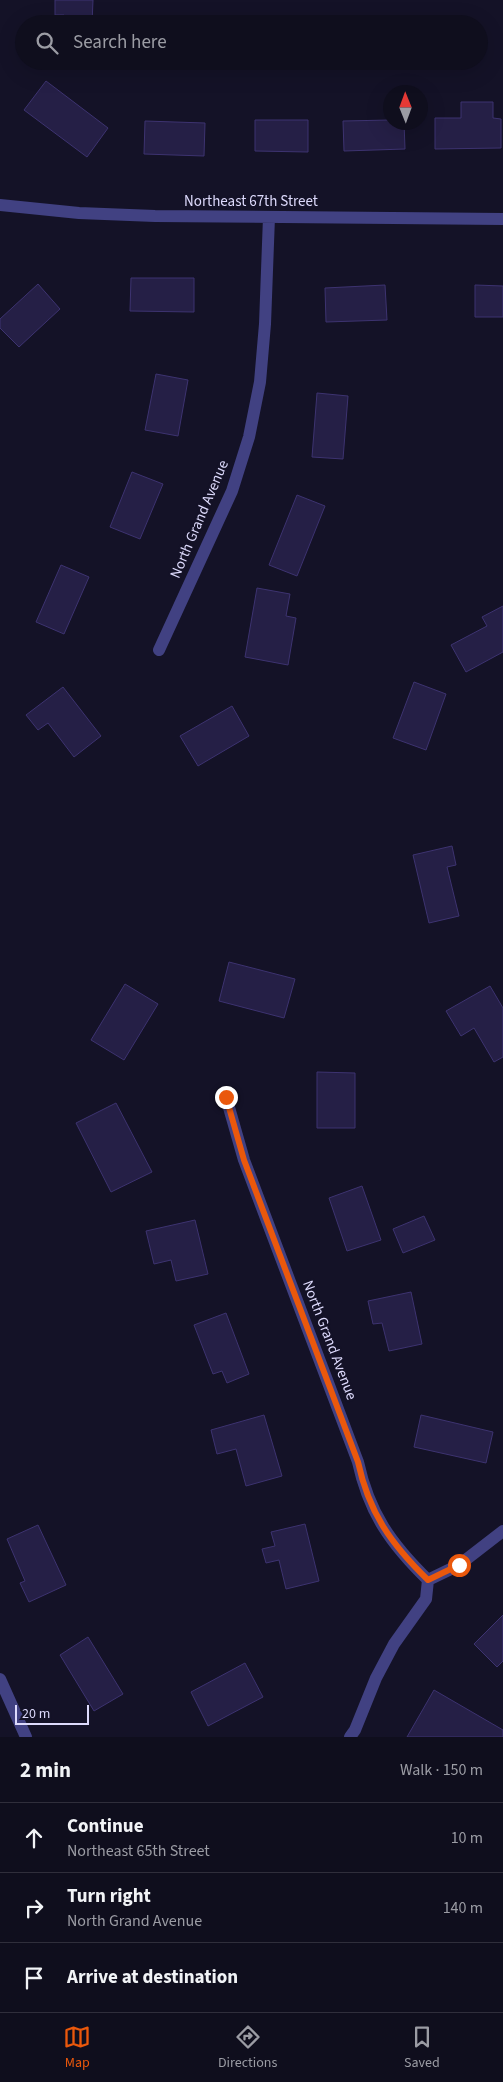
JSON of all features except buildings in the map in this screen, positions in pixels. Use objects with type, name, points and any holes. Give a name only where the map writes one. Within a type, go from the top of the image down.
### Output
[{"type":"street","name":"Northeast 67th Street","points":[[0,205],[79,213],[146,216],[503,219]]},
{"type":"street","name":"North Grand Avenue","points":[[159,650],[232,491],[249,437],[260,382],[265,324],[269,217]]},
{"type":"street","name":"North Grand Avenue","points":[[226,1097],[244,1160],[358,1462],[368,1496],[382,1527],[398,1549],[428,1580]]},
{"type":"street","points":[[350,1737],[355,1730],[376,1678],[394,1644],[426,1599],[428,1580],[459,1565],[503,1531]]},
{"type":"street","points":[[0,1680],[26,1737]]},
{"type":"route","points":[[226,1097],[244,1160],[358,1462],[368,1496],[382,1527],[403,1556],[428,1580],[459,1565]]}]
